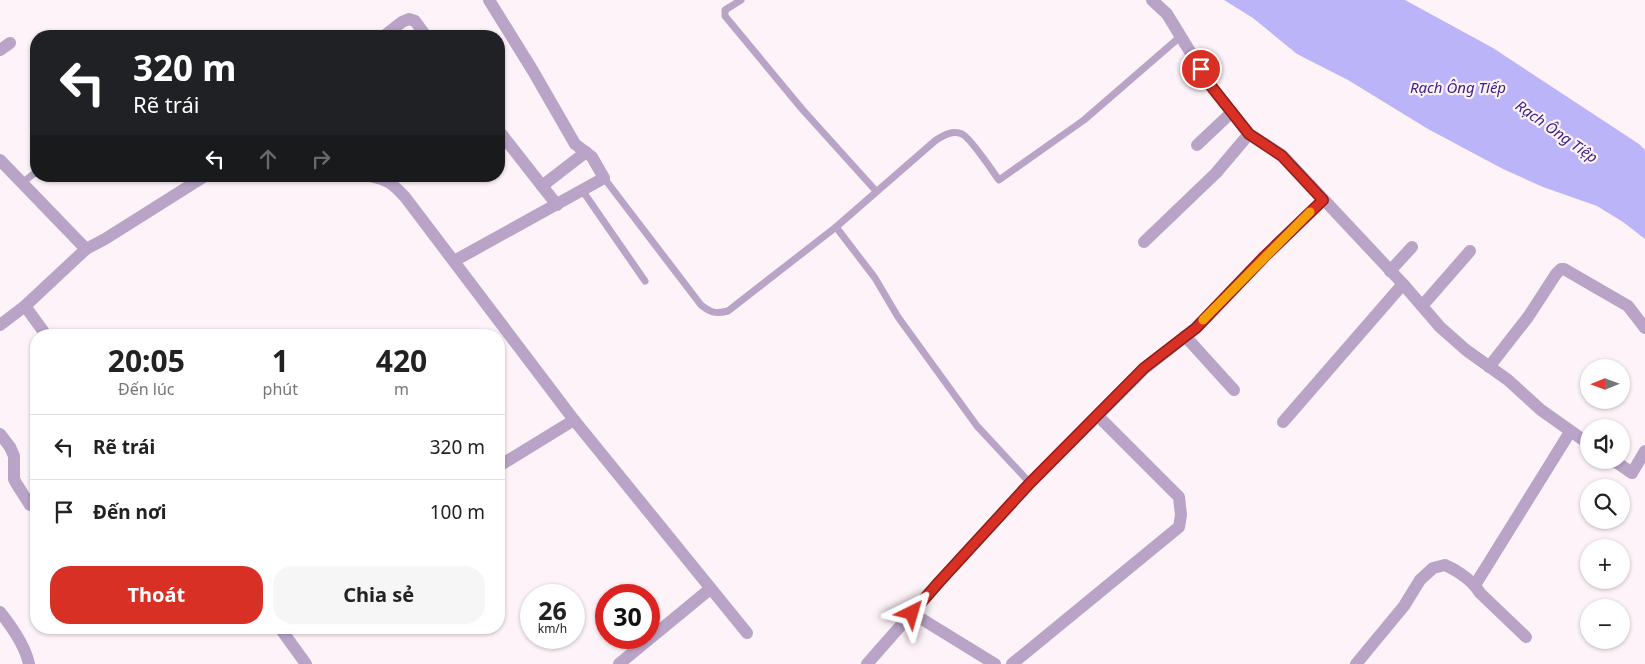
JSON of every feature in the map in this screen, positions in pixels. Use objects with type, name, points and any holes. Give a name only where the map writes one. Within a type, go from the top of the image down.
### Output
[{"type":"street","points":[[454,261],[604,178],[589,155],[576,144],[489,0]]},
{"type":"street","points":[[1152,0],[1167,14],[1211,86],[1249,134],[1282,156],[1446,332],[1466,350],[1580,438]]},
{"type":"street","points":[[392,30],[402,22],[410,19],[421,30]]},
{"type":"street","points":[[1197,145],[1232,112]]},
{"type":"street","points":[[1144,242],[1216,173],[1249,134]]},
{"type":"street","points":[[505,139],[556,205]]},
{"type":"street","points":[[542,186],[589,155]]},
{"type":"street","points":[[0,160],[86,249]]},
{"type":"street","points":[[0,325],[25,306],[86,249],[195,182]]},
{"type":"street","points":[[389,182],[405,197],[574,420],[747,633]]},
{"type":"street","points":[[867,664],[1030,483],[1144,368],[1196,328],[1264,257],[1323,200]]},
{"type":"street","points":[[1390,271],[1412,247]]},
{"type":"street","points":[[1422,306],[1470,251]]},
{"type":"street","points":[[1489,367],[1528,317],[1561,269],[1628,306],[1645,328]]},
{"type":"street","points":[[1283,422],[1403,284]]},
{"type":"street","points":[[25,306],[42,329]]},
{"type":"street","points":[[1185,336],[1234,390]]},
{"type":"street","points":[[1012,664],[1178,526],[1181,515],[1179,497],[1098,416]]},
{"type":"street","points":[[505,462],[574,420]]},
{"type":"street","points":[[1475,585],[1570,432]]},
{"type":"street","points":[[0,434],[14,456],[14,479],[30,505]]},
{"type":"street","points":[[1626,469],[1632,473],[1645,451]]},
{"type":"street","points":[[1356,664],[1404,606],[1420,580],[1433,568],[1445,565],[1475,585],[1480,593],[1526,637]]},
{"type":"street","points":[[619,664],[710,589]]},
{"type":"street","points":[[0,612],[9,623],[29,664]]},
{"type":"street","points":[[912,613],[995,664]]},
{"type":"street","points":[[284,634],[306,664]]},
{"type":"lane","points":[[741,0],[725,10],[725,16],[802,109],[876,191]]},
{"type":"lane","points":[[604,178],[701,305],[714,313],[728,311],[836,227],[945,134],[954,132],[965,135],[1000,180],[1084,120],[1181,36]]},
{"type":"lane","points":[[22,183],[30,177]]},
{"type":"lane","points":[[582,190],[645,281]]},
{"type":"lane","points":[[836,227],[875,278],[898,316],[976,426],[1030,483]]},
{"type":"water","name":"Rạch Ông Tiếp","points":[[1224,0],[1405,0],[1493,48],[1639,144],[1645,150],[1645,239],[1623,222],[1597,206],[1543,187],[1503,169],[1428,129],[1348,80],[1297,54],[1253,18]]},
{"type":"slow traffic","points":[[1203,320],[1310,212]]},
{"type":"route","points":[[912,613],[1030,483],[1144,368],[1196,328],[1264,257],[1323,200],[1282,156],[1249,134],[1211,86],[1201,69]]},
{"type":"water label","name":"Rạch Ông Tiệp","points":[[1557,131]]}]
